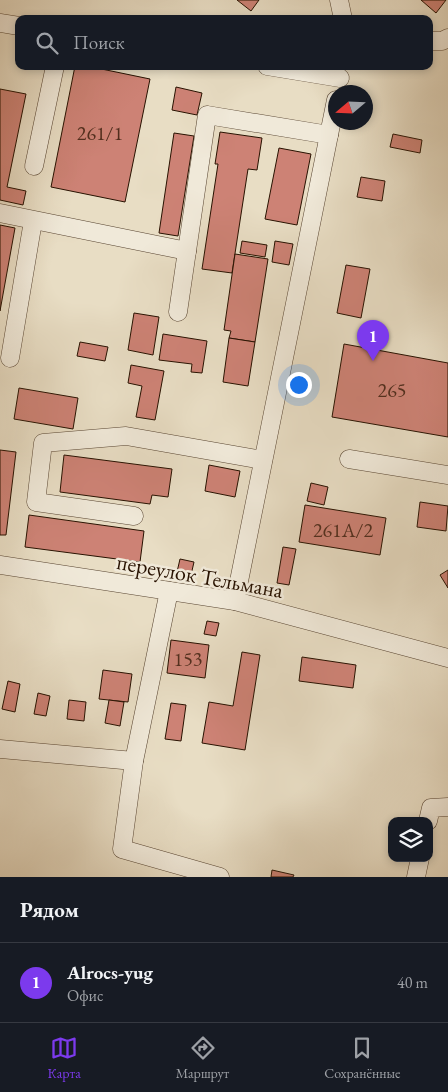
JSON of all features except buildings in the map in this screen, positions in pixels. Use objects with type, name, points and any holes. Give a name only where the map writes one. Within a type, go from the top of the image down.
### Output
[{"type":"street","points":[[339,0],[342,15]]},
{"type":"street","points":[[0,23],[15,25]]},
{"type":"street","points":[[433,40],[442,41],[448,38]]},
{"type":"street","points":[[34,166],[54,70]]},
{"type":"street","points":[[289,70],[340,79]]},
{"type":"street","points":[[178,312],[207,115],[328,135]]},
{"type":"street","points":[[235,601],[329,130]]},
{"type":"street","points":[[0,213],[187,251]]},
{"type":"street","points":[[10,358],[33,220]]},
{"type":"street","points":[[134,516],[36,502],[44,443],[126,436],[263,460]]},
{"type":"street","points":[[349,459],[448,475]]},
{"type":"street","name":"переулок Тельмана","points":[[0,566],[235,601],[448,658]]},
{"type":"street","points":[[169,591],[134,761],[122,850],[220,877]]},
{"type":"street","points":[[0,749],[134,761]]},
{"type":"street","points":[[429,817],[431,808],[448,806]]},
{"type":"street","points":[[416,877],[419,862]]},
{"type":"place","name":"Alrocs-yug","points":[[373,361]]}]
